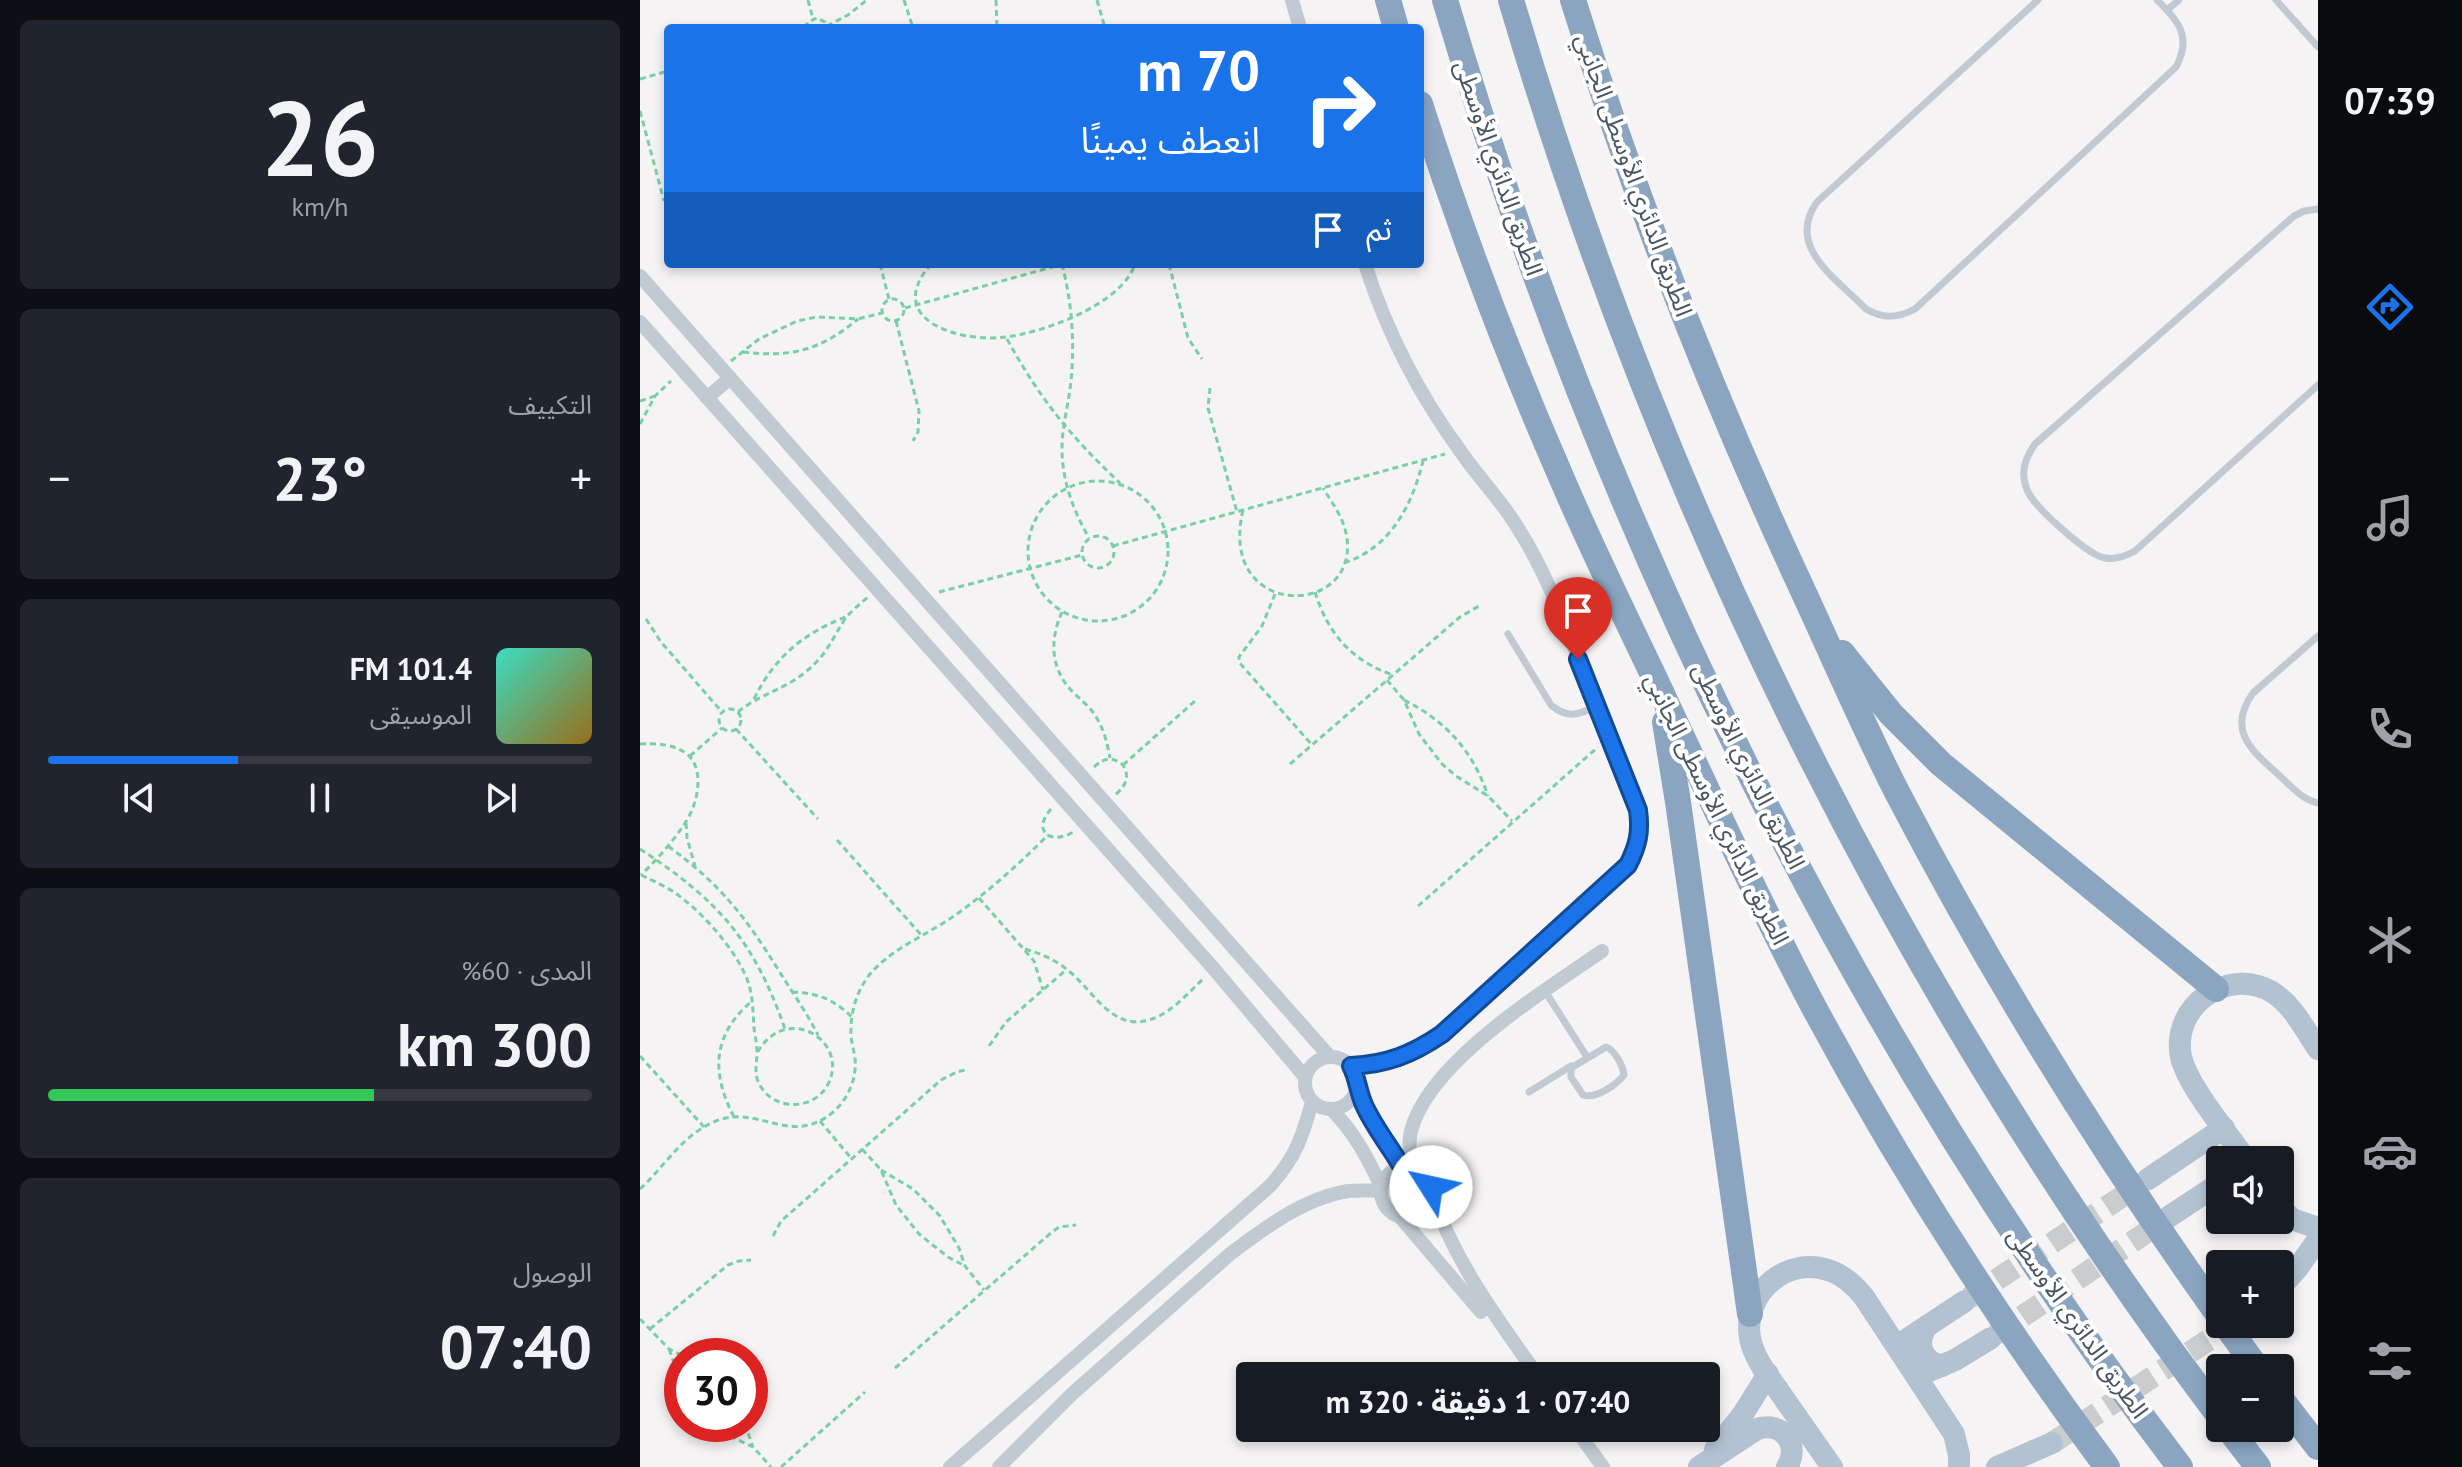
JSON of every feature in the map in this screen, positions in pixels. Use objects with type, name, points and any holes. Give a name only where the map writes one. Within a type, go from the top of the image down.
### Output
[{"type":"highway","points":[[1388,0],[1395,24]]},
{"type":"highway","name":"الطريق الدائري الأوسطى","points":[[1445,0],[1517,224],[1584,403],[1671,605],[1764,801],[1858,976],[1967,1160],[2085,1337],[2180,1467]]},
{"type":"highway","points":[[1511,0],[1567,174],[1637,365],[1720,565],[1818,773],[1911,946],[2019,1127],[2136,1303],[2206,1398]]},
{"type":"highway","name":"الطريق الدائري الأوسطى الجانبي","points":[[1573,0],[1618,139],[1667,273],[1726,419],[1836,666],[1897,792],[1997,975],[2099,1141],[2206,1297]]},
{"type":"highway","name":"الطريق الدائري الأوسطى الجانبي","points":[[1424,116],[1478,272],[1527,396],[1592,546],[1779,940],[1868,1104],[1989,1299],[2107,1467]]},
{"type":"highway","points":[[1808,602],[1868,688],[1941,764],[2216,989]]},
{"type":"highway","points":[[1655,679],[1676,790],[1750,1314]]},
{"type":"highway","points":[[2294,1416],[2318,1447]]},
{"type":"highway","points":[[2239,1442],[2258,1467]]},
{"type":"main road","points":[[2236,1146],[2194,1085],[2180,1053],[2181,1031],[2197,1001],[2216,989],[2238,984],[2261,987],[2280,998],[2318,1049]]},
{"type":"main road","points":[[2295,1015],[2318,1008]]},
{"type":"main road","points":[[2148,1179],[2224,1128]]},
{"type":"main road","points":[[2170,1216],[2206,1192]]},
{"type":"main road","points":[[2294,1220],[2318,1228]]},
{"type":"main road","points":[[2294,1272],[2318,1239]]},
{"type":"main road","points":[[1832,1467],[1752,1347],[1750,1314],[1759,1293],[1775,1277],[1796,1268],[1830,1270],[1849,1281],[1864,1297],[1954,1434],[1959,1467]]},
{"type":"main road","points":[[1897,1346],[1965,1301]]},
{"type":"main road","points":[[1927,1326],[1920,1342],[1923,1354],[1931,1362],[1942,1366]]},
{"type":"main road","points":[[1917,1376],[1942,1366],[1991,1338]]},
{"type":"main road","points":[[1698,1467],[1722,1442],[1768,1374]]},
{"type":"main road","points":[[1698,1467],[1764,1427],[1779,1429],[1790,1440],[1793,1454],[1787,1467]]},
{"type":"main road","points":[[1997,1467],[2052,1443]]},
{"type":"street","points":[[1292,0],[1299,24]]},
{"type":"street","points":[[1351,1066],[1377,1064],[1400,1057],[1422,1048],[1442,1034],[1628,865],[1637,848],[1641,828],[1638,810],[1610,737],[1529,547],[1515,522],[1459,450],[1437,416],[1404,356],[1367,268]]},
{"type":"street","points":[[640,276],[1330,1057]]},
{"type":"street","points":[[640,322],[1214,969],[1305,1077],[1307,1095],[1312,1102],[1332,1110],[1348,1103],[1357,1088]]},
{"type":"street","points":[[707,398],[730,378]]},
{"type":"street","points":[[1407,1167],[1410,1132],[1428,1095],[1441,1078],[1545,991],[1602,951]]},
{"type":"street","points":[[1305,1077],[1314,1063],[1330,1057],[1351,1066],[1366,1109],[1407,1167]]},
{"type":"street","points":[[950,1467],[1271,1185],[1287,1167],[1299,1145],[1312,1102]]},
{"type":"street","points":[[1332,1110],[1358,1142],[1380,1188],[1385,1208],[1401,1218],[1475,1303],[1517,1362]]},
{"type":"street","points":[[1380,1188],[1392,1170],[1407,1167],[1420,1171],[1427,1178],[1444,1227],[1482,1297],[1528,1362]]},
{"type":"street","points":[[999,1467],[1072,1394],[1230,1254],[1275,1222],[1322,1198],[1348,1191],[1380,1188]]},
{"type":"street","points":[[1401,1218],[1420,1213],[1432,1196]]},
{"type":"street","points":[[1574,1442],[1592,1467]]},
{"type":"street","points":[[1585,1442],[1603,1467]]},
{"type":"lane","points":[[2038,0],[1817,202],[1810,212],[1806,236],[1816,259],[1866,309],[1875,314],[1895,316],[1915,309],[2169,75],[2181,58],[2183,37],[2175,18],[2157,0]]},
{"type":"lane","points":[[2167,10],[2179,0]]},
{"type":"lane","points":[[2276,0],[2318,47]]},
{"type":"lane","points":[[2318,209],[2294,216],[2035,444],[2024,466],[2027,490],[2034,501],[2087,551],[2105,558],[2126,556],[2318,385]]},
{"type":"lane","points":[[1508,634],[1551,705],[1559,712],[1579,715],[1597,706]]},
{"type":"lane","points":[[2318,636],[2253,693],[2245,703],[2241,727],[2251,750],[2303,797],[2318,803]]},
{"type":"lane","points":[[1545,991],[1587,1057]]},
{"type":"lane","points":[[1529,1092],[1573,1065],[1587,1057],[1603,1047],[1609,1048],[1623,1068],[1624,1075],[1593,1096],[1586,1096],[1571,1077],[1573,1065]]},
{"type":"path","points":[[808,0],[813,19]]},
{"type":"path","points":[[833,24],[867,0]]},
{"type":"path","points":[[904,0],[912,24]]},
{"type":"path","points":[[996,0],[997,24]]},
{"type":"path","points":[[1097,0],[1104,24]]},
{"type":"path","points":[[807,24],[813,19],[821,19],[825,24]]},
{"type":"path","points":[[640,79],[664,72]]},
{"type":"path","points":[[640,111],[664,201]]},
{"type":"path","points":[[881,268],[889,299]]},
{"type":"path","points":[[927,268],[916,288],[916,305],[923,317],[948,333],[987,338],[1006,337],[1092,308],[1125,281],[1133,268]]},
{"type":"path","points":[[905,308],[1048,268]]},
{"type":"path","points":[[1063,268],[1072,317],[1072,372],[1063,426],[1062,458],[1067,489],[1089,538]]},
{"type":"path","points":[[1170,268],[1188,338],[1202,359]]},
{"type":"path","points":[[889,299],[899,300],[905,308]]},
{"type":"path","points":[[889,299],[882,307],[887,320],[896,321],[903,316],[905,308]]},
{"type":"path","points":[[858,319],[830,340],[797,352],[780,355],[743,352],[768,334],[797,321],[827,317],[858,319],[882,313]]},
{"type":"path","points":[[896,321],[919,411],[918,432],[913,441]]},
{"type":"path","points":[[1006,337],[1024,370],[1063,426],[1123,485],[1142,496],[1156,512],[1166,532],[1168,550],[1162,577],[1148,600],[1133,612],[1116,619],[1097,622],[1079,619],[1047,601],[1036,586],[1029,569],[1027,547],[1032,526],[1043,507],[1059,492],[1080,483],[1101,481],[1123,485]]},
{"type":"path","points":[[640,424],[655,396],[683,370]]},
{"type":"path","points":[[1210,388],[1208,408],[1237,512]]},
{"type":"path","points":[[640,401],[655,396]]},
{"type":"path","points":[[1113,546],[1459,450]]},
{"type":"path","points":[[1344,563],[1368,553],[1394,527],[1410,501],[1423,460]]},
{"type":"path","points":[[1243,510],[1239,543],[1251,574],[1275,594],[1289,597],[1315,592],[1328,586],[1337,576],[1347,553],[1345,530],[1323,488]]},
{"type":"path","points":[[1101,535],[1113,546],[1115,554],[1112,560],[1102,568],[1089,566],[1082,555],[1089,538],[1101,535]]},
{"type":"path","points":[[923,596],[1082,555]]},
{"type":"path","points":[[738,712],[754,699],[774,692],[810,669],[825,654],[846,617],[876,589]]},
{"type":"path","points":[[1315,592],[1321,612],[1342,645],[1374,669],[1393,675]]},
{"type":"path","points":[[1275,594],[1262,626],[1239,657],[1239,662],[1312,745]]},
{"type":"path","points":[[1290,764],[1460,617],[1479,606]]},
{"type":"path","points":[[1062,612],[1054,636],[1055,661],[1071,691],[1094,713],[1110,758]]},
{"type":"path","points":[[754,699],[769,672],[790,648],[807,635],[846,617]]},
{"type":"path","points":[[646,619],[661,642],[722,712]]},
{"type":"path","points":[[1387,680],[1404,700],[1419,734],[1442,764],[1488,796],[1513,823]]},
{"type":"path","points":[[1404,700],[1437,719],[1463,745],[1478,770],[1488,796]]},
{"type":"path","points":[[1123,765],[1195,701]]},
{"type":"path","points":[[736,729],[726,730],[719,723],[722,712],[727,709],[738,712]]},
{"type":"path","points":[[736,729],[741,721],[738,712]]},
{"type":"path","points":[[690,756],[722,728]]},
{"type":"path","points":[[736,729],[818,819]]},
{"type":"path","points":[[1418,906],[1610,737]]},
{"type":"path","points":[[640,744],[673,747],[690,756],[698,785],[696,800],[686,823],[657,860],[640,875],[686,900],[706,921],[744,972],[752,1001],[757,1053]]},
{"type":"path","points":[[1083,776],[1110,758],[1123,765],[1127,778],[1125,785],[1107,803]]},
{"type":"path","points":[[1061,797],[1044,817],[1044,830],[1048,835],[1062,838],[1085,824]]},
{"type":"path","points":[[686,823],[695,866]]},
{"type":"path","points":[[640,1189],[689,1136],[718,1120],[750,1117],[801,1127],[820,1121],[835,1111],[847,1096],[854,1078],[852,1017],[866,979],[880,963],[979,898],[1048,835]]},
{"type":"path","points":[[837,840],[922,936]]},
{"type":"path","points":[[668,846],[695,866],[742,914],[828,1048],[832,1074],[819,1096],[796,1105],[771,1099],[762,1090],[754,1066],[763,1042],[785,1029],[797,1028],[810,1031],[820,1038]]},
{"type":"path","points":[[640,849],[703,895],[736,931],[762,972],[785,1029]]},
{"type":"path","points":[[979,898],[1025,949],[1040,975],[1043,990]]},
{"type":"path","points":[[1025,949],[1067,969],[1106,1011],[1122,1019],[1139,1022],[1156,1018],[1170,1009],[1214,969]]},
{"type":"path","points":[[989,1046],[1006,1022],[1067,969]]},
{"type":"path","points":[[792,992],[809,992],[826,997],[852,1017]]},
{"type":"path","points":[[734,1117],[724,1098],[718,1060],[729,1025],[752,1001]]},
{"type":"path","points":[[640,1056],[704,1127]]},
{"type":"path","points":[[773,1236],[781,1221],[941,1080],[965,1070]]},
{"type":"path","points":[[820,1121],[851,1158]]},
{"type":"path","points":[[862,1149],[881,1170],[913,1189],[934,1209],[950,1231],[965,1266],[984,1290]]},
{"type":"path","points":[[881,1170],[896,1205],[913,1227],[933,1247],[965,1266]]},
{"type":"path","points":[[895,1368],[1052,1232],[1067,1225],[1076,1225]]},
{"type":"path","points":[[650,1329],[728,1265],[751,1260]]},
{"type":"path","points":[[640,1320],[664,1344]]},
{"type":"path","points":[[781,1467],[865,1392]]},
{"type":"path","points":[[742,1442],[753,1447]]},
{"type":"path","points":[[751,1442],[771,1467]]},
{"type":"tunnel","points":[[1969,1298],[2144,1182]]},
{"type":"tunnel","points":[[1995,1335],[2169,1217]]},
{"type":"tunnel","points":[[2052,1443],[2212,1338]]},
{"type":"route","points":[[1431,1187],[1420,1171],[1402,1167],[1366,1109],[1351,1066],[1377,1064],[1400,1057],[1422,1048],[1442,1034],[1628,865],[1637,848],[1641,828],[1638,810],[1578,659]]}]
